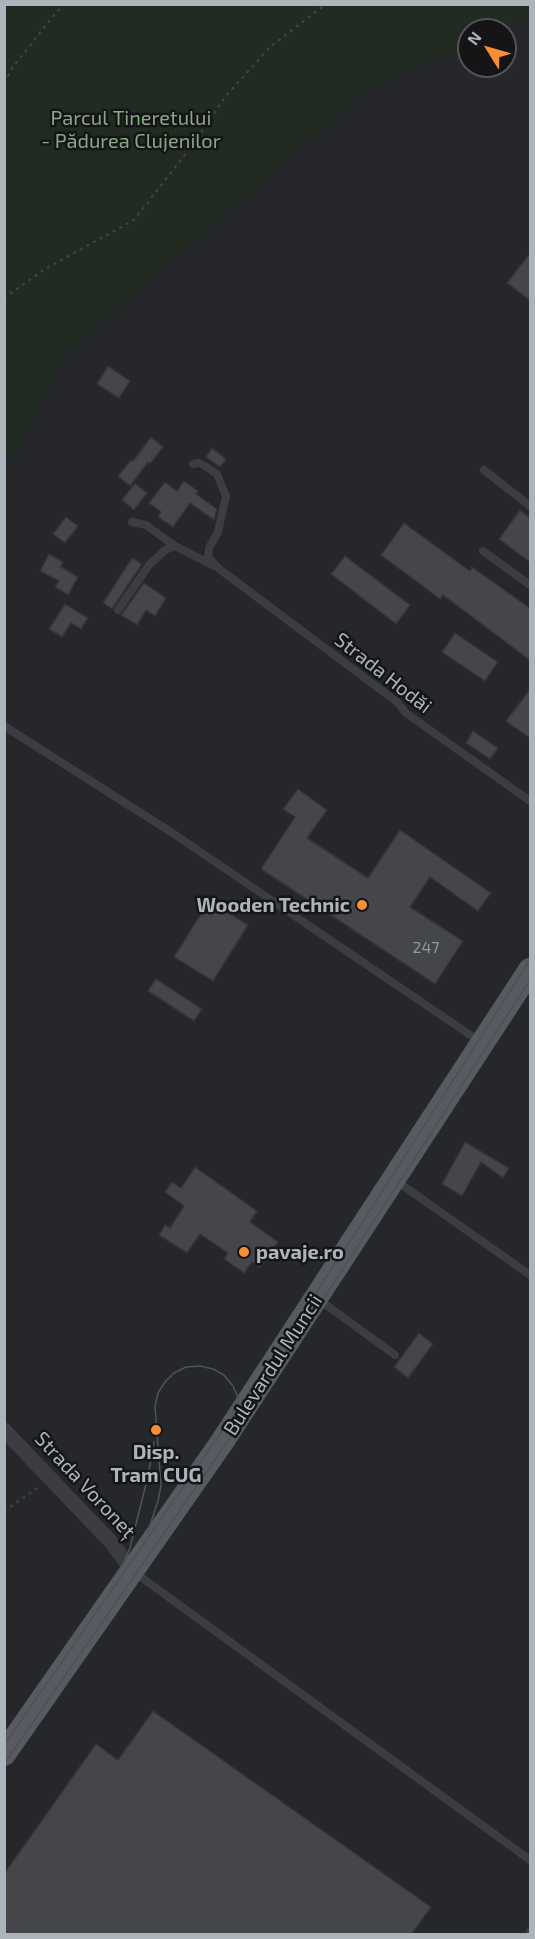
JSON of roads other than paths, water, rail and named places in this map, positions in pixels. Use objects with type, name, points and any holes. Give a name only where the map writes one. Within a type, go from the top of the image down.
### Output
[{"type":"main road","name":"Bulevardul Muncii","points":[[4,1754],[222,1442],[531,970]]},
{"type":"street","name":"Strada Voroneț","points":[[4,1430],[111,1542],[133,1571]]},
{"type":"lane","points":[[194,464],[200,463],[217,474],[226,496],[218,532],[209,548],[208,557],[218,568]]},
{"type":"lane","points":[[484,470],[531,506]]},
{"type":"lane","name":"Strada Hodăi","points":[[132,522],[146,525],[175,546],[218,568],[398,702],[406,713],[531,801]]},
{"type":"lane","points":[[118,610],[149,565],[165,550],[175,546]]},
{"type":"lane","points":[[483,551],[531,585]]},
{"type":"lane","points":[[4,726],[171,831],[483,1043]]},
{"type":"lane","points":[[394,1179],[531,1275]]},
{"type":"lane","points":[[317,1298],[395,1355]]},
{"type":"lane","points":[[133,1571],[531,1860]]},
{"type":"lane","points":[[528,1935],[531,1930]]},
{"type":"tram line","points":[[4,1745],[270,1362],[530,960]]},
{"type":"tram line","points":[[4,1764],[282,1363],[530,980]]},
{"type":"tram line","points":[[148,1531],[161,1486],[155,1406],[158,1393],[165,1382],[174,1373],[186,1367],[200,1366],[213,1369],[224,1375],[233,1386],[238,1398],[239,1412]]},
{"type":"tram line","points":[[121,1569],[130,1548],[154,1442]]},
{"type":"place","name":"Wooden Technic","points":[[362,905]]},
{"type":"place","name":"pavaje.ro","points":[[244,1252]]},
{"type":"place","name":"Disp. Tram CUG","points":[[156,1430]]},
{"type":"park label","name":"Parcul Tineretului - Pădurea Clujenilor","points":[[131,130]]}]
